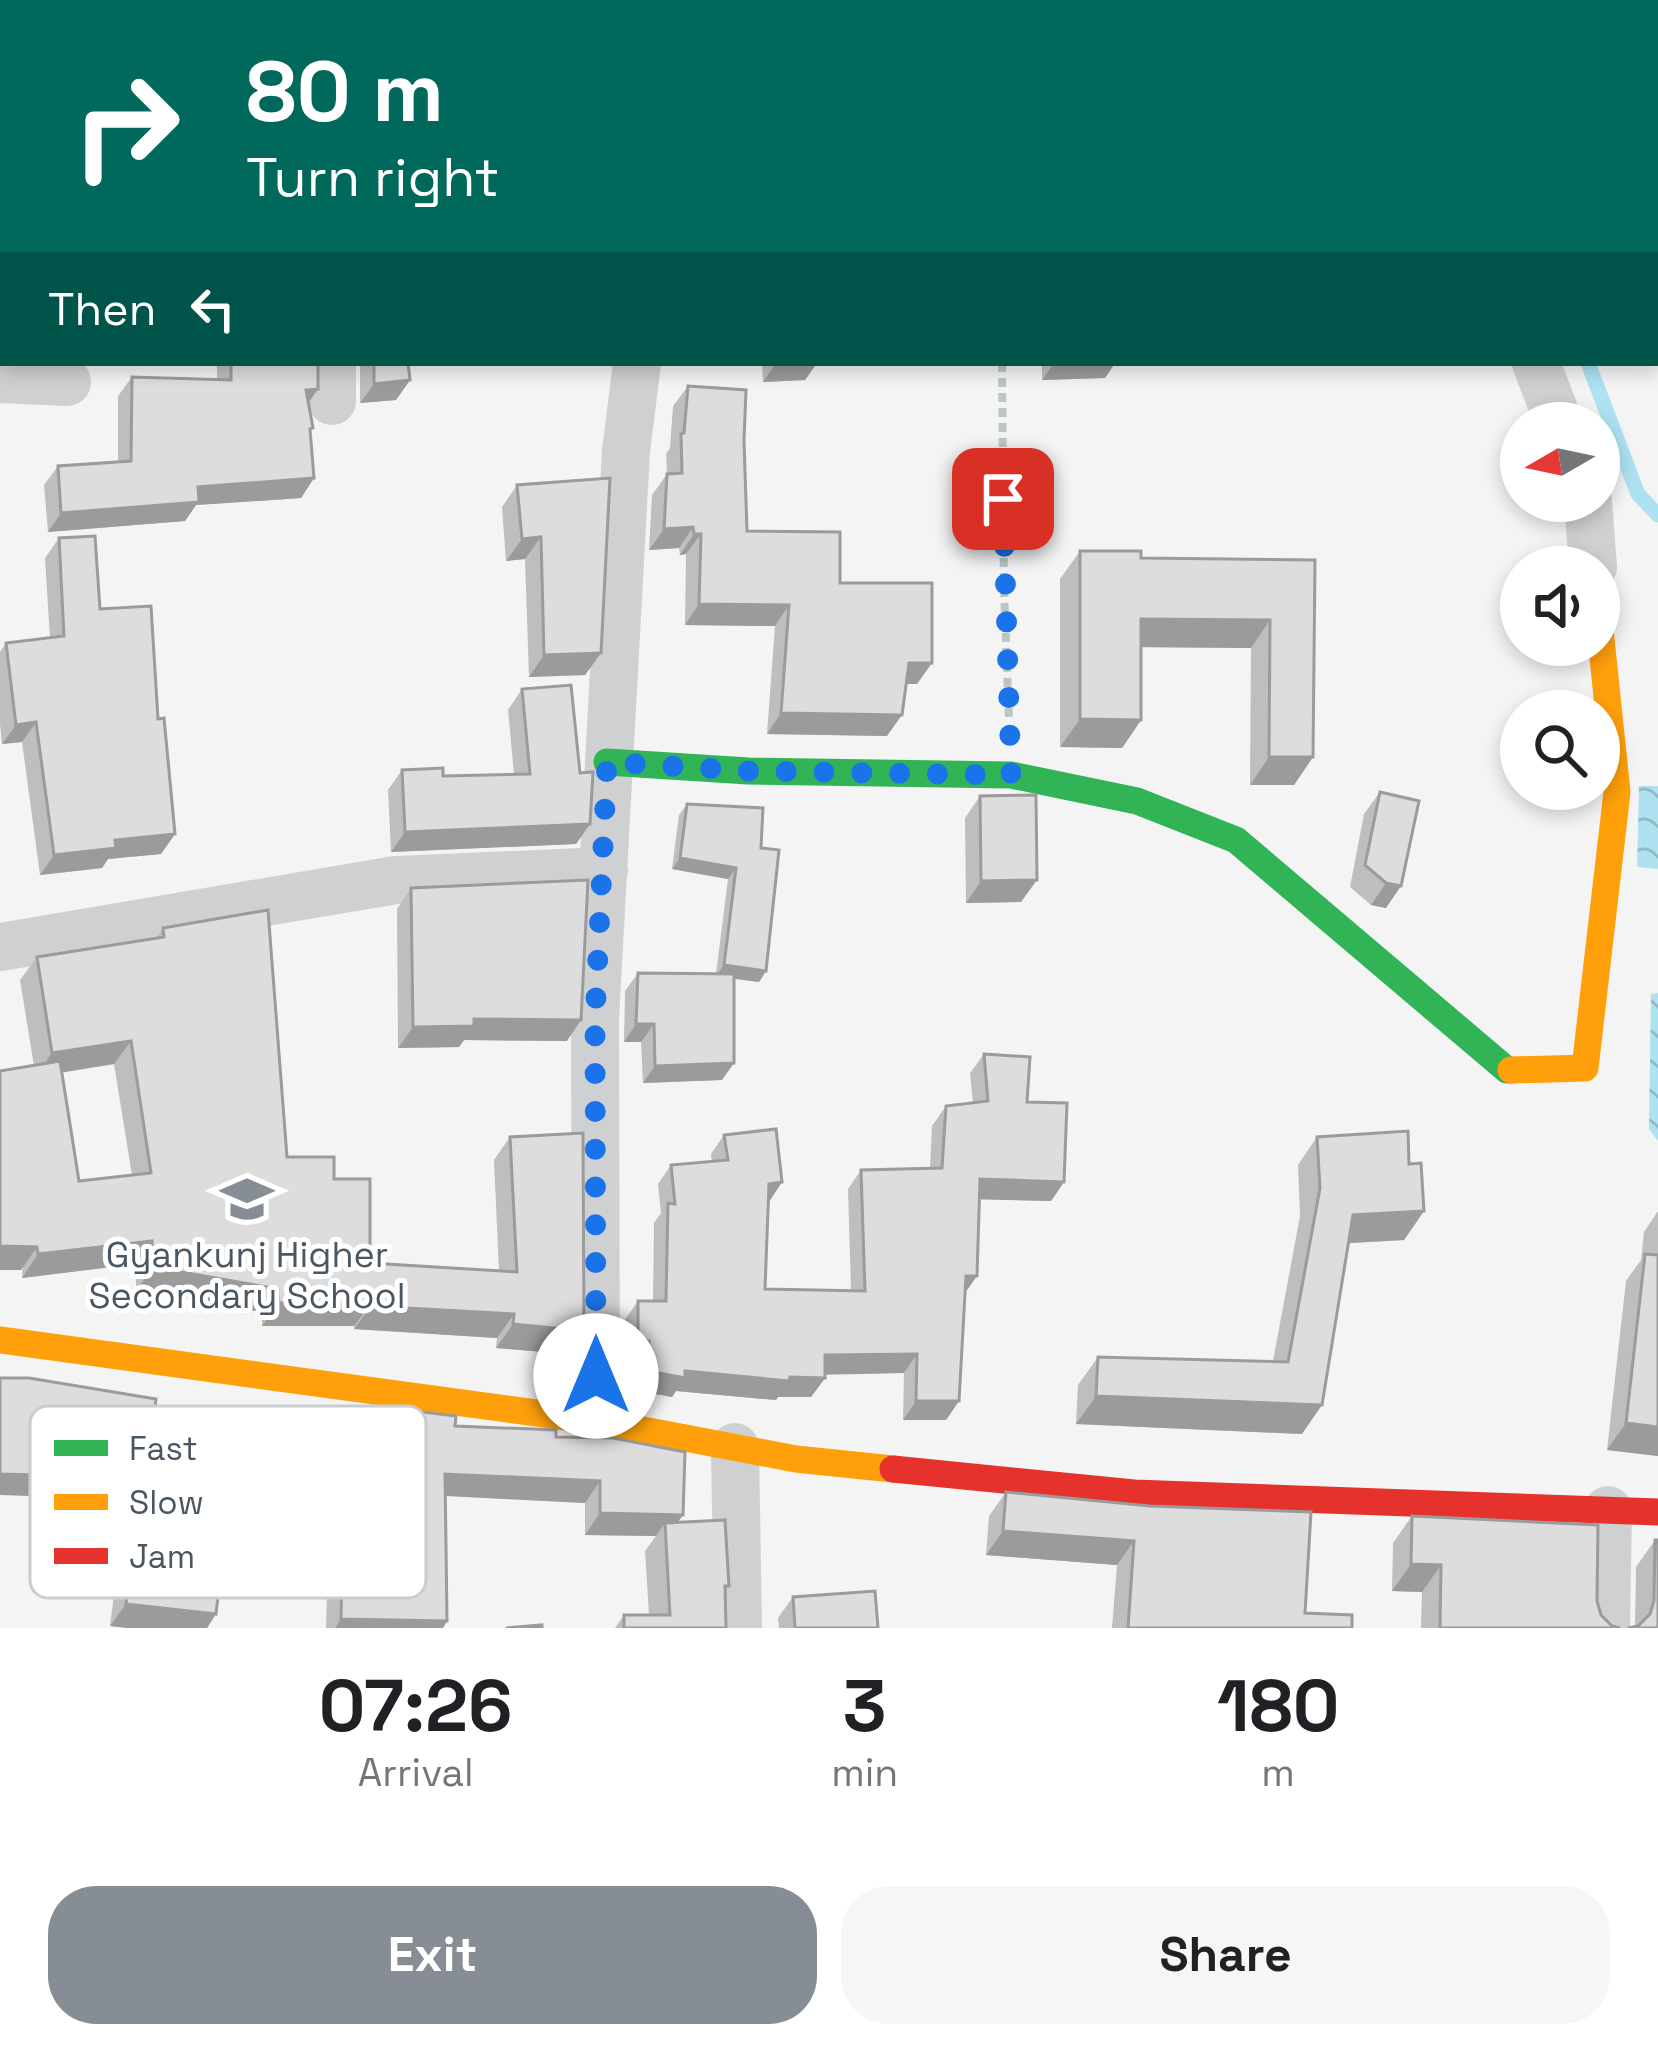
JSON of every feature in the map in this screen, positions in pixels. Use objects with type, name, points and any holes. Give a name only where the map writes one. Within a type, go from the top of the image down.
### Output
[{"type":"main road","points":[[607,762],[748,771],[1011,775],[1137,801],[1236,840],[1507,1070],[1585,1068],[1617,792],[1604,666]]},
{"type":"main road","points":[[0,1340],[596,1421],[796,1459],[1134,1493],[1658,1512]]},
{"type":"street","points":[[596,1421],[595,1019],[626,451],[637,366]]},
{"type":"street","points":[[1537,366],[1551,402]]},
{"type":"street","points":[[0,379],[67,382]]},
{"type":"street","points":[[0,947],[396,880],[604,871]]},
{"type":"street","points":[[735,1447],[737,1628]]},
{"type":"street","points":[[1606,1628],[1608,1510]]},
{"type":"path","points":[[1002,366],[1011,775]]},
{"type":"water","points":[[1639,786],[1658,786],[1658,869],[1637,867]]},
{"type":"water","points":[[1658,993],[1658,1141],[1649,1129],[1651,994]]},
{"type":"building","points":[[231,366],[318,366],[318,389],[306,390],[314,478],[198,487],[199,502],[61,513],[58,466],[131,461],[132,377],[231,380]]},
{"type":"building","points":[[374,366],[408,366],[410,380],[374,384]]},
{"type":"building","points":[[688,386],[746,390],[747,531],[840,532],[840,583],[932,583],[932,663],[909,663],[902,715],[781,713],[789,605],[699,604],[701,534],[694,534],[693,527],[664,529],[667,474],[682,473],[681,434]]},
{"type":"building","points":[[610,478],[601,653],[544,655],[541,537],[522,539],[517,485]]},
{"type":"building","points":[[95,536],[100,609],[151,606],[158,719],[164,718],[175,834],[115,840],[116,848],[54,855],[36,722],[16,725],[6,643],[64,636],[59,538]]},
{"type":"building","points":[[1080,551],[1141,551],[1141,558],[1315,560],[1313,757],[1269,757],[1270,620],[1141,619],[1141,720],[1080,719]]},
{"type":"building","points":[[571,685],[580,773],[593,772],[590,824],[405,832],[402,770],[443,768],[443,776],[530,774],[522,689]]},
{"type":"building","points":[[1380,792],[1419,801],[1401,886],[1386,883],[1365,865]]},
{"type":"building","points":[[1036,795],[1037,880],[981,881],[980,796]]},
{"type":"building","points":[[687,804],[763,808],[761,848],[779,850],[766,971],[724,965],[736,868],[680,858]]},
{"type":"building","points":[[588,880],[581,1020],[474,1019],[474,1026],[413,1027],[411,888]]},
{"type":"building","points":[[268,910],[287,1157],[334,1157],[334,1179],[370,1179],[370,1263],[517,1272],[510,1137],[583,1133],[584,1331],[513,1324],[514,1314],[371,1303],[279,1303],[278,1289],[153,1267],[152,1241],[38,1254],[37,1247],[0,1246],[0,1071],[60,1061],[79,1181],[151,1173],[131,1041],[52,1053],[37,957],[164,937],[163,928]]},
{"type":"building","points":[[638,973],[734,974],[734,1063],[655,1066],[654,1024],[636,1024]]},
{"type":"building","points":[[984,1054],[1030,1057],[1027,1102],[1067,1103],[1064,1182],[980,1179],[977,1276],[966,1276],[959,1401],[916,1401],[917,1354],[825,1355],[825,1378],[790,1377],[789,1381],[685,1371],[685,1378],[648,1371],[649,1341],[638,1340],[638,1301],[666,1301],[668,1203],[675,1204],[671,1165],[728,1160],[724,1135],[776,1129],[782,1182],[769,1184],[765,1289],[865,1291],[861,1170],[942,1168],[946,1106],[988,1101]]},
{"type":"building","points":[[1408,1131],[1409,1164],[1421,1163],[1424,1211],[1353,1215],[1322,1405],[1096,1396],[1098,1357],[1288,1362],[1320,1188],[1317,1137]]},
{"type":"building","points":[[1645,1254],[1658,1255],[1658,1427],[1626,1423]]},
{"type":"building","points":[[0,1378],[29,1378],[156,1399],[155,1406],[30,1406],[30,1475],[0,1474]]},
{"type":"building","points":[[426,1412],[456,1416],[455,1426],[556,1430],[556,1437],[613,1438],[685,1452],[683,1515],[600,1513],[600,1481],[445,1474],[447,1621],[341,1619],[342,1598],[426,1598]]},
{"type":"building","points":[[1006,1492],[1150,1506],[1311,1512],[1305,1613],[1352,1615],[1352,1628],[1128,1628],[1134,1541],[1003,1531]]},
{"type":"building","points":[[1412,1516],[1598,1525],[1597,1601],[1601,1615],[1620,1628],[1440,1628],[1441,1565],[1411,1564]]},
{"type":"building","points":[[725,1520],[726,1628],[624,1628],[624,1615],[670,1615],[665,1523]]},
{"type":"building","points":[[1655,1540],[1658,1628],[1628,1628],[1638,1626],[1650,1614],[1654,1601]]},
{"type":"building","points":[[875,1591],[878,1628],[795,1628],[793,1597]]},
{"type":"building","points":[[127,1598],[218,1598],[216,1614],[126,1604]]},
{"type":"waterway","points":[[1589,366],[1638,494],[1658,515]]},
{"type":"traffic: fast","points":[[607,762],[748,771],[1011,775],[1137,801],[1236,840],[1511,1070]]},
{"type":"traffic: slow","points":[[1511,1070],[1585,1068],[1617,792],[1604,666]]},
{"type":"traffic: slow","points":[[0,1340],[596,1421],[796,1459],[893,1469]]},
{"type":"traffic: jam","points":[[893,1469],[1134,1493],[1658,1512]]},
{"type":"place","name":"Gyankunj Higher Secondary School","points":[[247,1199]]},
{"type":"route","points":[[596,1376],[595,1019],[607,762],[748,771],[1011,775],[1003,499]]}]
